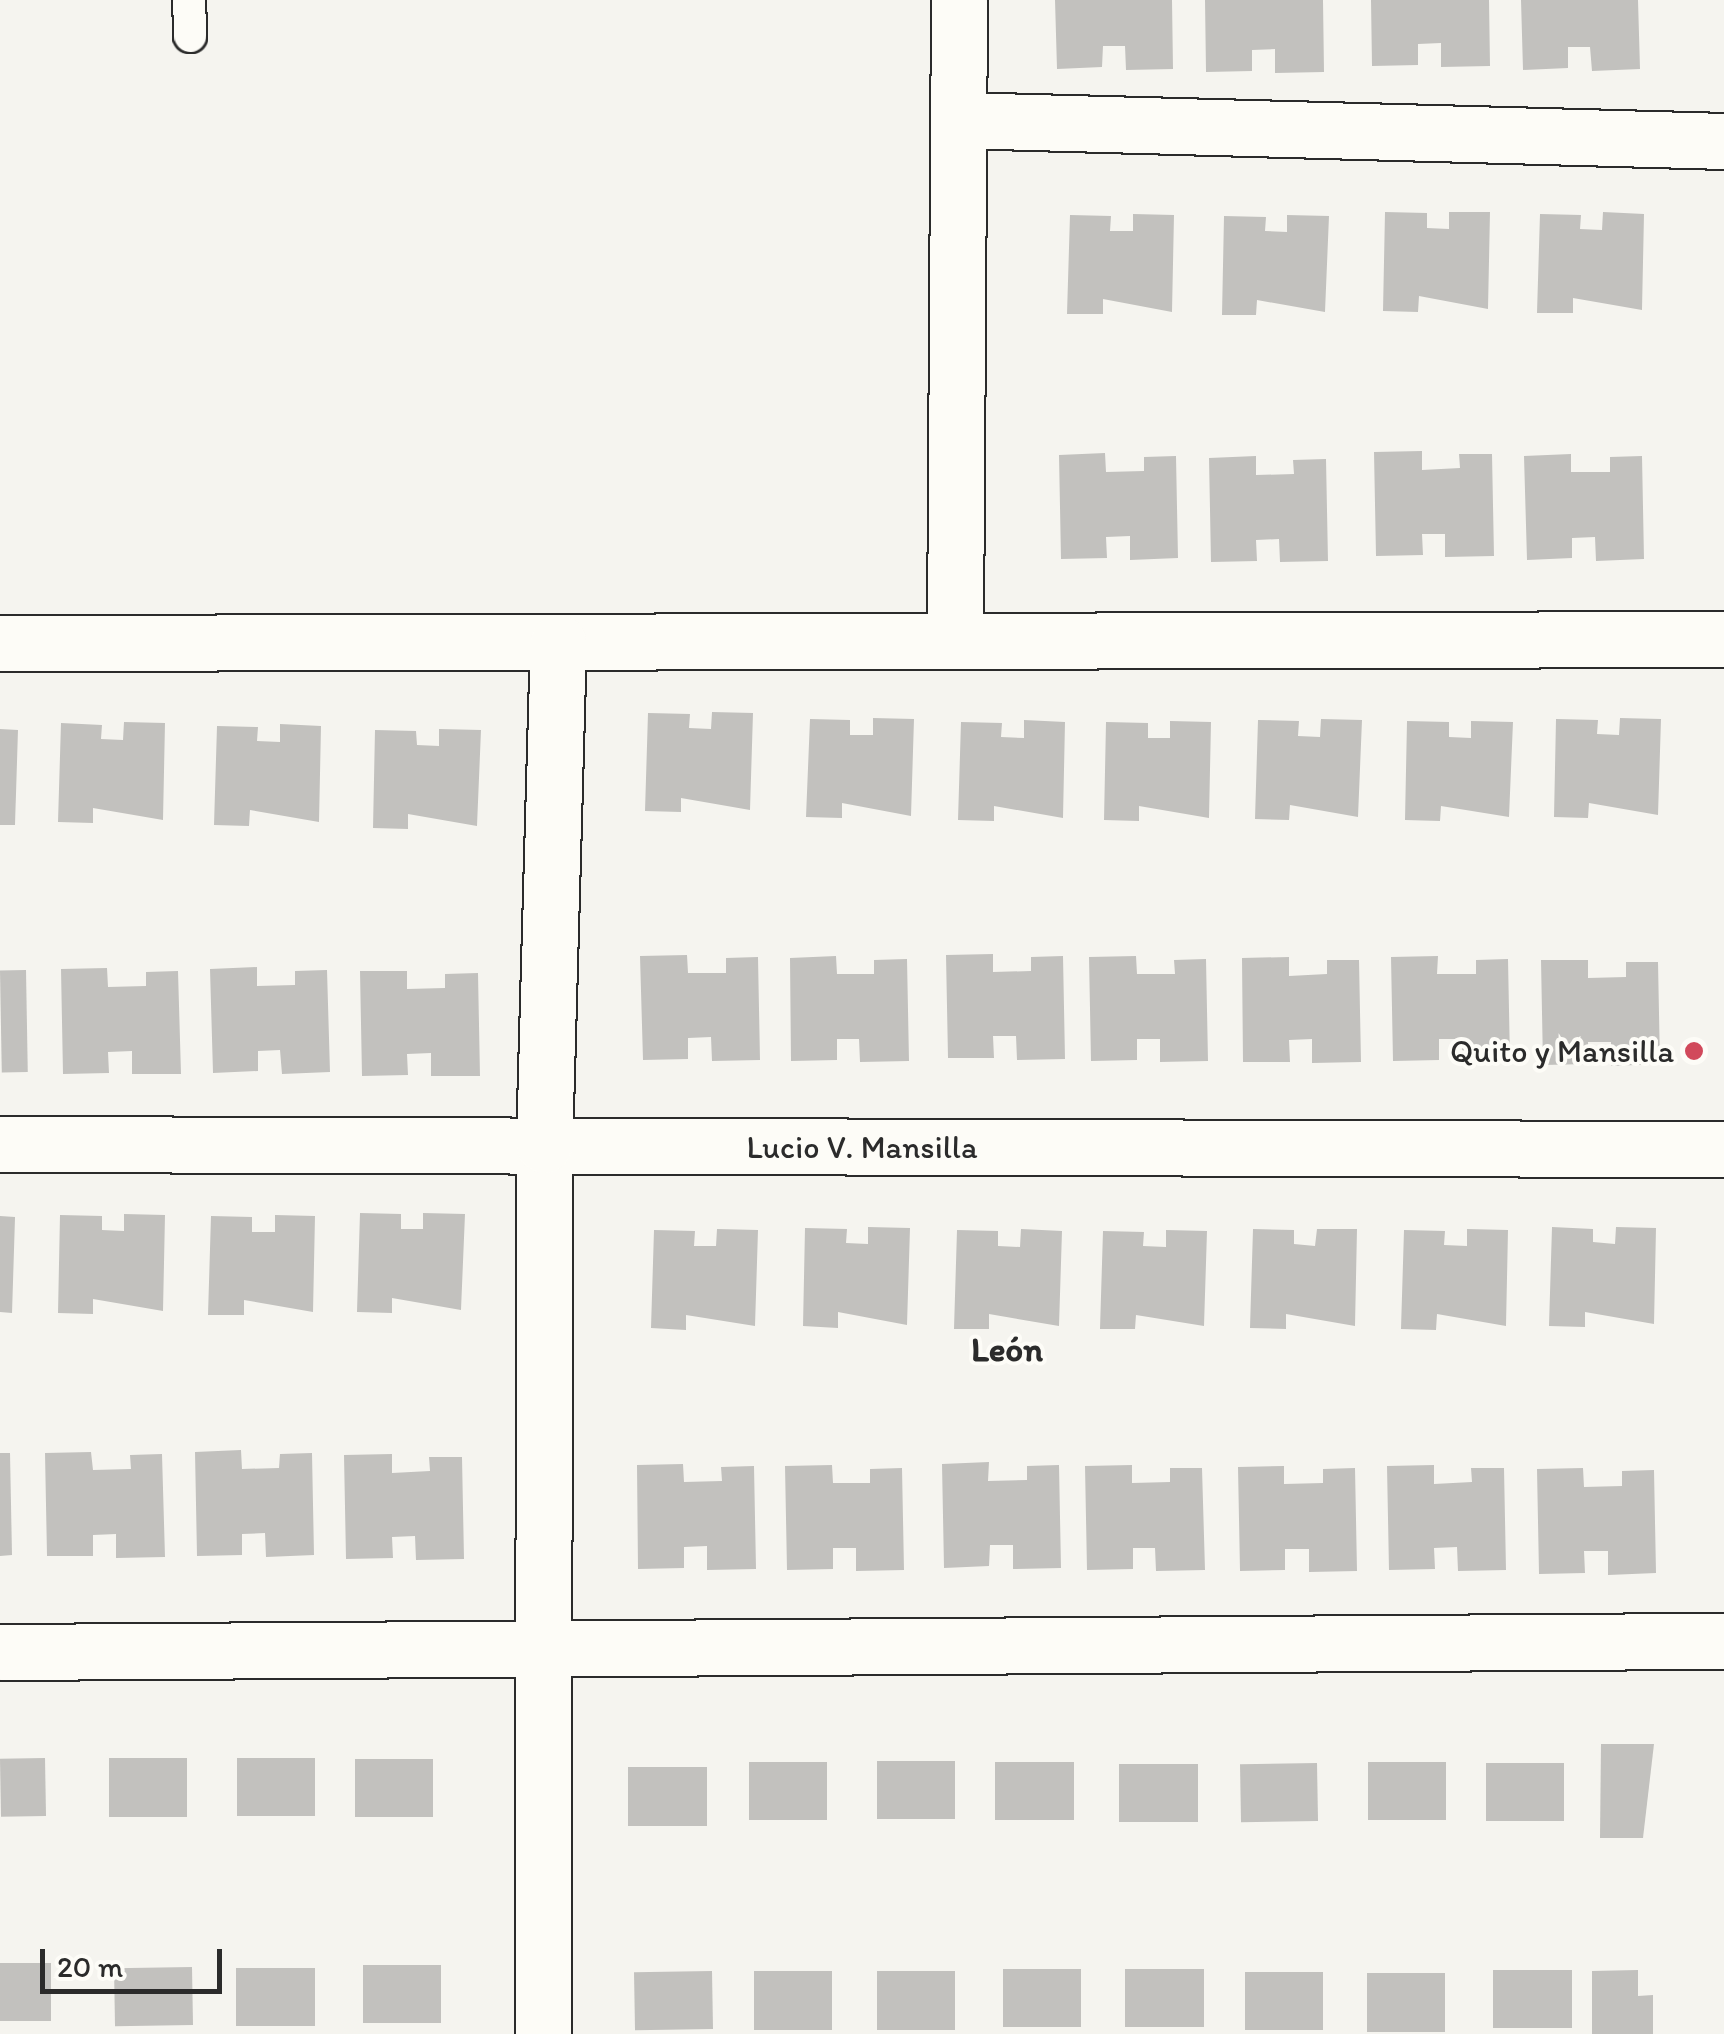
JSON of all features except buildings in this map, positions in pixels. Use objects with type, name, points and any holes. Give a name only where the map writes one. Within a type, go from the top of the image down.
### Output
[{"type":"street","points":[[955,636],[960,0]]},
{"type":"street","points":[[958,120],[1724,141]]},
{"type":"street","points":[[0,642],[558,642],[955,636],[1724,639]]},
{"type":"street","points":[[543,2034],[544,1146],[558,642]]},
{"type":"street","name":"Lucio V. Mansilla","points":[[0,1144],[1724,1149]]},
{"type":"street","points":[[0,1652],[543,1656],[1724,1641]]},
{"type":"lane","points":[[189,0],[190,36]]},
{"type":"place","name":"Quito y Mansilla","points":[[1694,1051]]},
{"type":"district","name":"León","points":[[1007,1349]]}]
